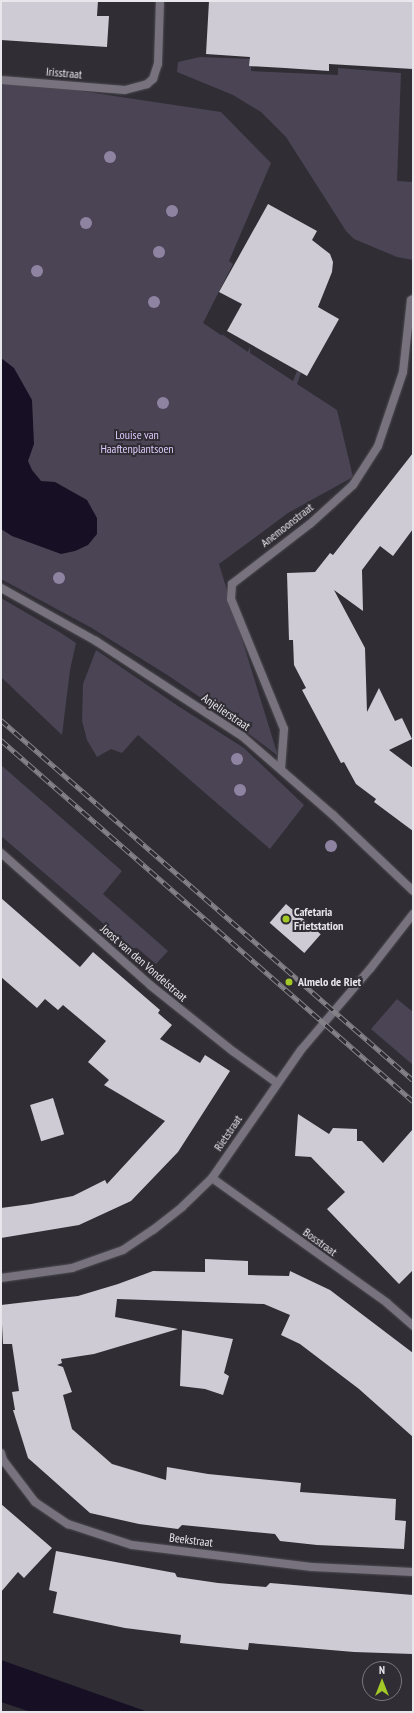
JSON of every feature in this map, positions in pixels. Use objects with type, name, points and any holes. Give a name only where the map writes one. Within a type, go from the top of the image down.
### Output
[{"type":"street","name":"Irisstraat","points":[[1,80],[125,90],[139,87],[154,79],[158,64],[160,1]]},
{"type":"street","name":"Anemoonstraat","points":[[281,769],[284,729],[231,598],[232,584],[310,524],[353,485],[378,446],[403,372],[413,299]]},
{"type":"street","name":"Anjelierstraat","points":[[1,588],[112,651],[242,736],[281,769],[413,891]]},
{"type":"street","name":"Joost van den Vondelstraat","points":[[1,853],[150,986],[234,1052],[277,1083]]},
{"type":"street","name":"Rietstraat","points":[[1,1278],[72,1268],[123,1250],[154,1230],[212,1178],[301,1050],[370,969],[413,914]]},
{"type":"street","name":"Bosstraat","points":[[212,1178],[387,1304],[413,1326]]},
{"type":"street","name":"Beekstraat","points":[[1,1453],[3,1460],[35,1502],[68,1524],[132,1545],[312,1567],[413,1572]]},
{"type":"green space","points":[[200,57],[252,59],[251,71],[338,75],[338,68],[401,73],[397,181],[413,182],[413,260],[397,257],[354,239],[346,231],[286,137],[261,112],[233,95],[177,72],[178,62]]},
{"type":"green space","name":"Louise van Haaftenplantsoen","points":[[1,79],[221,112],[271,163],[229,261],[233,264],[203,323],[221,335],[227,334],[223,335],[248,352],[250,346],[250,353],[293,381],[297,371],[301,373],[297,384],[337,410],[353,477],[288,513],[219,564],[278,756],[204,700],[169,676],[90,627],[1,579]]},
{"type":"green space","points":[[1,598],[76,643],[70,670],[62,735],[1,677]]},
{"type":"green space","points":[[96,650],[178,706],[244,748],[304,805],[270,849],[138,735],[122,753],[111,749],[97,757],[87,740],[82,721],[83,684]]},
{"type":"green space","points":[[1,765],[122,871],[103,894],[168,951],[156,964],[137,948],[132,948],[1,836]]},
{"type":"green space","points":[[397,999],[413,1012],[413,1065],[371,1029]]},
{"type":"shaded area","points":[[1,358],[14,368],[32,400],[34,444],[28,461],[32,470],[41,481],[55,482],[87,500],[97,518],[97,534],[88,545],[75,551],[61,554],[12,536],[1,529]]},
{"type":"shaded area","points":[[1,1660],[148,1712],[31,1712],[1,1702]]},
{"type":"building","points":[[1,1],[98,1],[97,16],[109,16],[107,47],[1,40]]},
{"type":"building","points":[[209,1],[413,1],[413,69],[329,64],[329,71],[249,66],[250,57],[206,54]]},
{"type":"building","points":[[268,204],[317,231],[312,240],[330,254],[333,262],[332,272],[318,307],[339,319],[307,376],[227,331],[242,304],[219,292]]},
{"type":"building","points":[[413,453],[413,529],[393,556],[380,546],[362,570],[363,611],[334,590],[365,648],[367,712],[379,688],[395,721],[402,718],[412,739],[389,750],[413,768],[413,831],[374,802],[376,799],[356,784],[344,762],[341,763],[302,690],[306,688],[294,665],[293,640],[289,640],[287,573],[315,572],[330,553],[333,555]]},
{"type":"building","points":[[1,898],[80,967],[93,952],[160,1010],[158,1013],[172,1025],[160,1039],[200,1063],[205,1055],[230,1071],[178,1152],[131,1201],[79,1225],[1,1238],[1,1208],[73,1196],[105,1180],[107,1184],[165,1121],[104,1085],[109,1080],[88,1062],[106,1041],[63,1005],[58,1010],[45,999],[37,1008],[1,977]]},
{"type":"building","points":[[286,904],[321,934],[304,953],[270,923]]},
{"type":"building","points":[[53,1098],[64,1134],[41,1141],[30,1105]]},
{"type":"building","points":[[298,1114],[329,1134],[333,1128],[357,1129],[357,1141],[362,1141],[383,1163],[413,1129],[413,1270],[399,1284],[327,1209],[345,1192],[311,1157],[295,1156]]},
{"type":"building","points":[[205,1259],[248,1261],[248,1275],[289,1276],[290,1271],[330,1290],[413,1353],[413,1437],[359,1389],[300,1344],[281,1335],[290,1315],[264,1304],[117,1299],[115,1317],[178,1329],[94,1354],[61,1359],[62,1363],[57,1365],[63,1367],[72,1392],[63,1395],[72,1429],[112,1464],[166,1480],[167,1467],[208,1474],[301,1483],[300,1492],[396,1499],[395,1520],[406,1521],[404,1549],[317,1545],[280,1541],[275,1534],[182,1525],[178,1529],[139,1524],[90,1513],[28,1458],[13,1410],[15,1410],[12,1392],[19,1391],[12,1344],[3,1344],[1,1305],[78,1296],[118,1284],[153,1271],[205,1272]]},
{"type":"building","points":[[182,1330],[233,1339],[224,1373],[229,1376],[223,1395],[205,1389],[180,1386]]},
{"type":"building","points":[[1,1504],[52,1548],[24,1578],[18,1572],[1,1592]]},
{"type":"building","points":[[56,1551],[175,1573],[177,1577],[218,1583],[266,1587],[270,1583],[413,1595],[413,1654],[354,1652],[249,1643],[248,1650],[180,1643],[181,1635],[125,1628],[53,1613],[57,1592],[49,1590]]},
{"type":"railway","points":[[1,720],[413,1080]]},
{"type":"railway","points":[[1,740],[413,1101]]},
{"type":"place","name":"Cafetaria Frietstation","points":[[286,919]]},
{"type":"place","name":"Almelo de Riet","points":[[289,982]]}]
